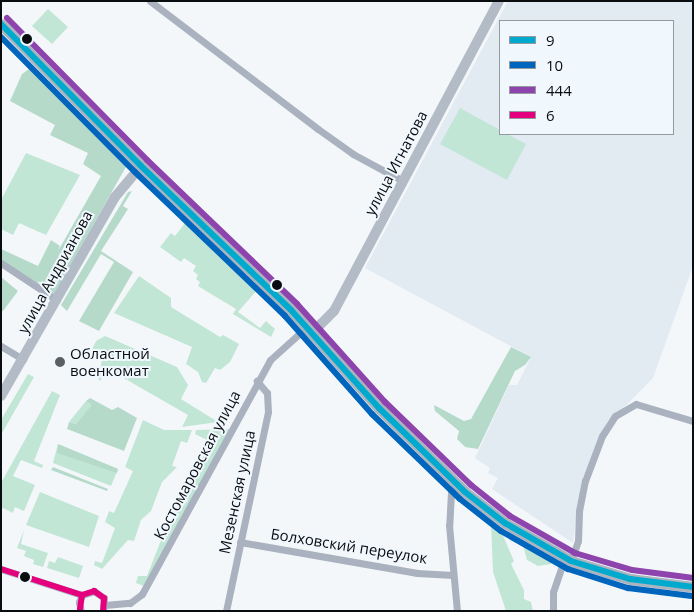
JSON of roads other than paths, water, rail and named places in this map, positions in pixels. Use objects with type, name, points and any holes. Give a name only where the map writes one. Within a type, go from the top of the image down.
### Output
[{"type":"main road","name":"улица Игнатова","points":[[312,333],[334,311],[498,1]]},
{"type":"main road","points":[[1,24],[141,166],[312,333],[379,408],[456,484],[494,515],[568,560],[630,580],[693,587]]},
{"type":"main road","name":"улица Андрианова","points":[[1,396],[115,197],[141,166]]},
{"type":"street","points":[[150,1],[318,129],[353,154],[402,181]]},
{"type":"street","points":[[1,263],[57,300]]},
{"type":"street","name":"Костомаровская улица","points":[[104,608],[130,602],[147,587],[270,360],[299,334],[312,333]]},
{"type":"street","points":[[1,346],[23,359]]},
{"type":"street","name":"Мезенская улица","points":[[226,611],[268,412],[267,393],[258,381]]},
{"type":"street","points":[[553,611],[553,592],[578,541],[579,511],[585,481],[602,436],[615,416],[636,404],[693,421]]},
{"type":"street","points":[[456,484],[451,492],[448,525],[457,611]]},
{"type":"street","name":"Болховский переулок","points":[[240,542],[417,573],[453,575]]},
{"type":"street","points":[[1,569],[82,595]]},
{"type":"street","points":[[81,611],[79,602],[82,595],[90,590],[98,592],[104,608]]},
{"type":"place","name":"Областной военкомат","points":[[60,362]]}]
